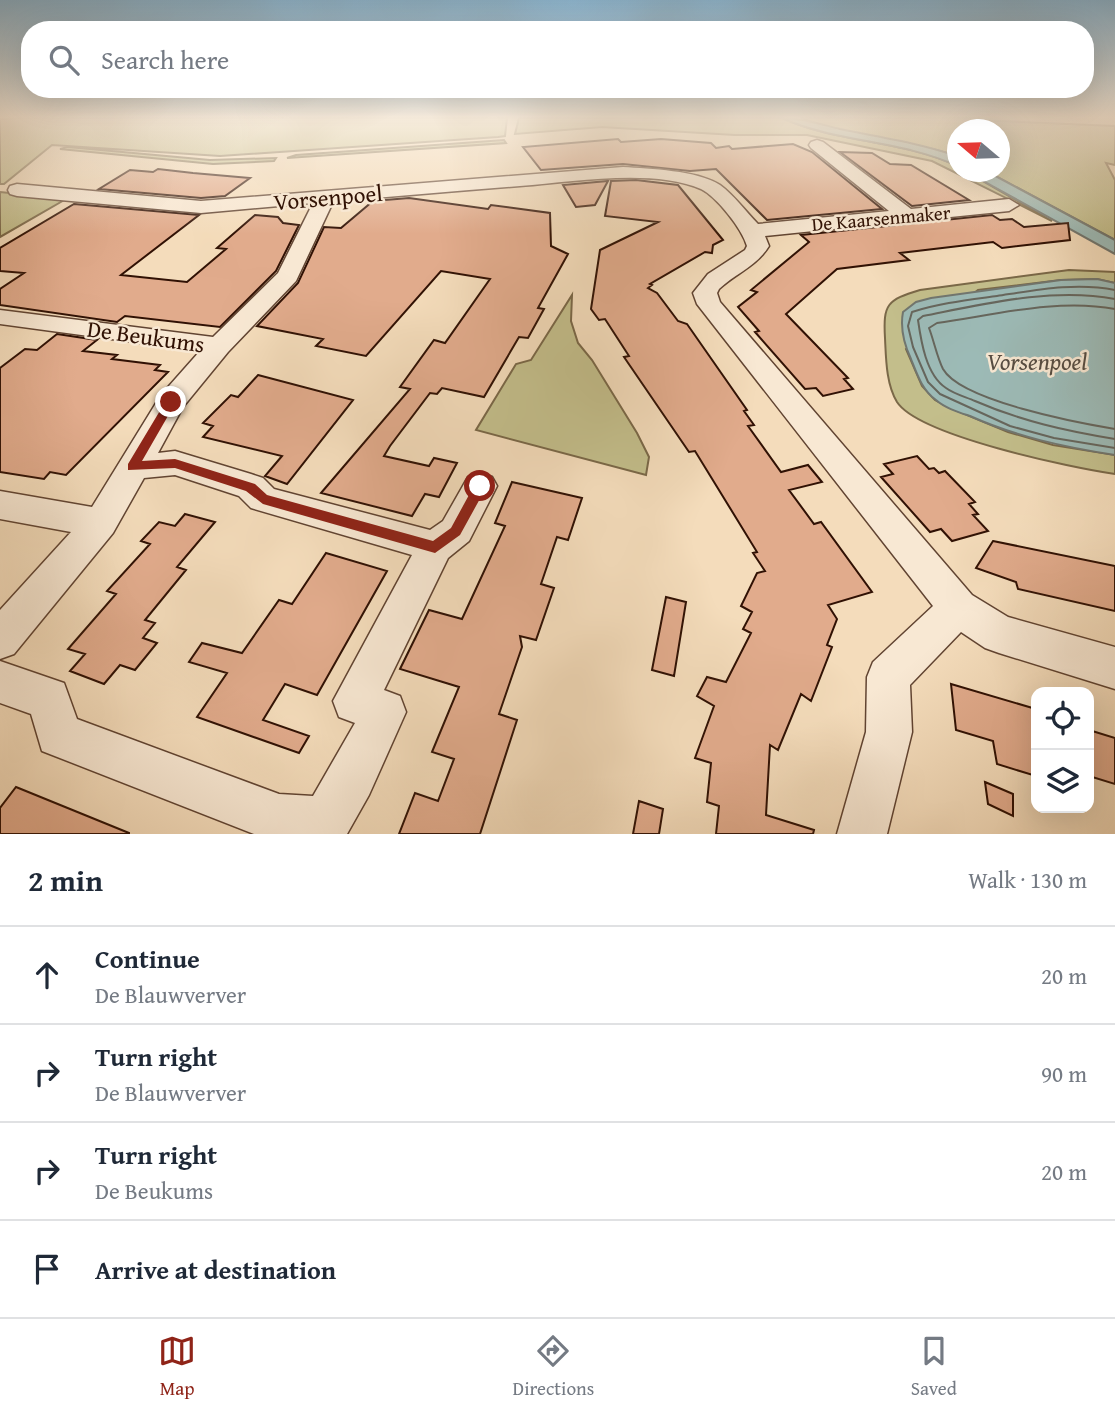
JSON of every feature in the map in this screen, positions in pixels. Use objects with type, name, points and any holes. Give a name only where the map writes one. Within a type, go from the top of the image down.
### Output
[{"type":"street","points":[[832,157],[906,215]]},
{"type":"street","name":"Vorsenpoel","points":[[17,190],[201,207],[623,172],[683,178],[706,185],[715,190],[753,231]]},
{"type":"street","points":[[219,346],[288,276],[326,197]]},
{"type":"street","name":"De Kaarsenmaker","points":[[753,231],[1009,205]]},
{"type":"street","points":[[753,231],[758,246],[754,255],[709,284],[705,293],[709,304],[958,608],[999,634],[1115,668]]},
{"type":"street","name":"De Beukums","points":[[0,317],[219,346]]},
{"type":"street","name":"De Beukums","points":[[0,640],[101,523],[171,402],[219,346]]},
{"type":"street","points":[[133,467],[175,463],[251,487],[263,499],[435,547]]},
{"type":"street","points":[[0,682],[49,698],[58,735],[279,819],[326,822],[352,778],[384,712],[355,701],[435,547],[456,531],[480,486]]},
{"type":"street","points":[[0,505],[101,523]]},
{"type":"street","points":[[862,834],[889,732],[888,677],[958,608]]},
{"type":"shaded area","points":[[0,157],[37,157],[4,184],[0,184]]},
{"type":"shaded area","points":[[141,157],[210,160],[276,158],[274,161],[213,164]]},
{"type":"shaded area","points":[[912,157],[936,157],[947,162],[947,168],[932,161]]},
{"type":"shaded area","points":[[1010,157],[1115,157],[1115,165],[1106,163],[1115,180],[1115,240],[1007,182],[1010,182]]},
{"type":"shaded area","points":[[974,182],[984,182],[1052,221]]},
{"type":"shaded area","points":[[0,192],[66,199],[0,237]]},
{"type":"shaded area","points":[[1069,270],[1115,272],[1115,283],[1097,279],[1061,280],[978,290],[906,349],[922,386],[935,400],[1008,432],[1053,445],[1115,455],[1115,474],[1033,458],[965,438],[911,415],[897,402],[887,371],[885,327],[886,311],[894,301],[920,290]]},
{"type":"shaded area","points":[[572,295],[571,321],[578,343],[592,360],[637,433],[649,457],[646,475],[476,430],[516,364],[531,360]]},
{"type":"water","points":[[985,182],[1007,182],[1115,240],[1115,254]]},
{"type":"water","name":"Vorsenpoel","points":[[1097,279],[1115,283],[1115,455],[1059,445],[1005,430],[948,408],[931,396],[924,387],[906,348],[902,330],[903,312],[916,302],[1061,280]]},
{"type":"building","points":[[531,157],[818,157],[882,209],[767,220],[716,169],[690,171],[623,164],[541,170]]},
{"type":"building","points":[[847,157],[878,157],[890,164],[911,165],[969,200],[912,206]]},
{"type":"building","points":[[158,169],[250,178],[225,196],[201,198],[99,189],[130,170],[153,172]]},
{"type":"building","points":[[636,180],[678,185],[723,240],[713,245],[712,253],[705,252],[650,284],[652,285],[648,288],[657,293],[678,321],[687,324],[747,410],[744,411],[754,425],[748,426],[781,472],[808,465],[822,482],[789,490],[814,524],[821,522],[872,592],[828,605],[837,619],[827,645],[832,647],[811,701],[801,694],[778,750],[770,745],[766,815],[814,830],[813,834],[716,834],[719,806],[707,802],[711,763],[695,758],[714,706],[697,696],[707,677],[726,682],[751,633],[743,629],[752,612],[741,606],[757,573],[765,571],[753,553],[757,552],[695,451],[689,452],[624,357],[629,356],[605,319],[599,320],[591,309],[600,250],[658,222],[605,216],[611,181]]},
{"type":"building","points":[[608,181],[595,205],[576,207],[563,185]]},
{"type":"building","points":[[409,198],[488,209],[491,205],[550,213],[551,246],[568,254],[538,308],[544,309],[528,338],[519,337],[484,397],[442,388],[437,394],[430,393],[384,456],[429,466],[434,458],[457,463],[439,497],[425,494],[412,516],[321,493],[410,389],[400,387],[434,340],[445,343],[490,279],[441,271],[366,356],[316,346],[323,339],[257,326],[298,283],[324,227],[341,228],[373,201]]},
{"type":"building","points":[[74,204],[199,215],[121,275],[187,282],[226,249],[217,248],[255,215],[278,217],[283,223],[299,225],[276,271],[220,327],[125,316],[117,322],[0,305],[0,289],[24,273],[0,271],[0,248]]},
{"type":"building","points":[[992,215],[1000,220],[1012,219],[1024,227],[1068,223],[1070,240],[1002,248],[993,242],[900,253],[909,260],[837,269],[786,314],[848,378],[844,379],[853,389],[823,396],[816,388],[805,389],[755,332],[759,331],[738,307],[757,292],[751,290],[809,242],[801,235]]},
{"type":"building","points":[[57,334],[97,340],[83,351],[117,355],[112,359],[160,365],[155,370],[168,372],[66,475],[50,472],[44,479],[0,472],[0,368],[25,349],[37,350]]},
{"type":"building","points":[[258,375],[353,400],[287,484],[265,476],[282,456],[203,437],[213,426],[203,423],[231,395],[238,397]]},
{"type":"building","points":[[917,456],[929,469],[934,468],[939,473],[945,471],[975,502],[969,504],[978,514],[973,515],[988,531],[952,541],[941,529],[930,532],[881,477],[893,474],[884,464]]},
{"type":"building","points":[[512,482],[582,498],[568,540],[557,537],[541,584],[554,588],[536,640],[520,636],[522,647],[499,714],[517,720],[480,834],[399,834],[415,793],[438,801],[454,759],[432,752],[459,687],[400,669],[429,610],[462,619],[505,526],[495,523]]},
{"type":"building","points":[[185,514],[215,522],[177,567],[186,570],[145,620],[155,623],[143,638],[157,643],[135,670],[120,665],[104,684],[70,671],[85,654],[68,649],[116,594],[107,591],[150,544],[141,541],[159,522],[175,526]]},
{"type":"building","points":[[993,541],[1115,566],[1115,611],[1018,589],[1016,582],[976,568]]},
{"type":"building","points":[[326,553],[387,571],[317,695],[285,684],[263,720],[309,736],[299,753],[197,717],[227,673],[189,662],[202,643],[242,653],[279,600],[292,604]]},
{"type":"building","points":[[666,597],[686,602],[674,676],[652,670]]},
{"type":"building","points":[[951,684],[1031,708],[1031,774],[997,764],[993,741],[956,730]]},
{"type":"building","points":[[1094,732],[1115,738],[1115,784],[1094,778]]},
{"type":"building","points":[[985,782],[1013,794],[1013,816],[988,804]]},
{"type":"building","points":[[16,787],[129,834],[0,834],[0,808]]},
{"type":"building","points":[[639,801],[663,809],[659,834],[633,834]]},
{"type":"route","points":[[171,402],[133,467],[175,463],[251,487],[263,499],[435,547],[456,531],[480,486]]}]
